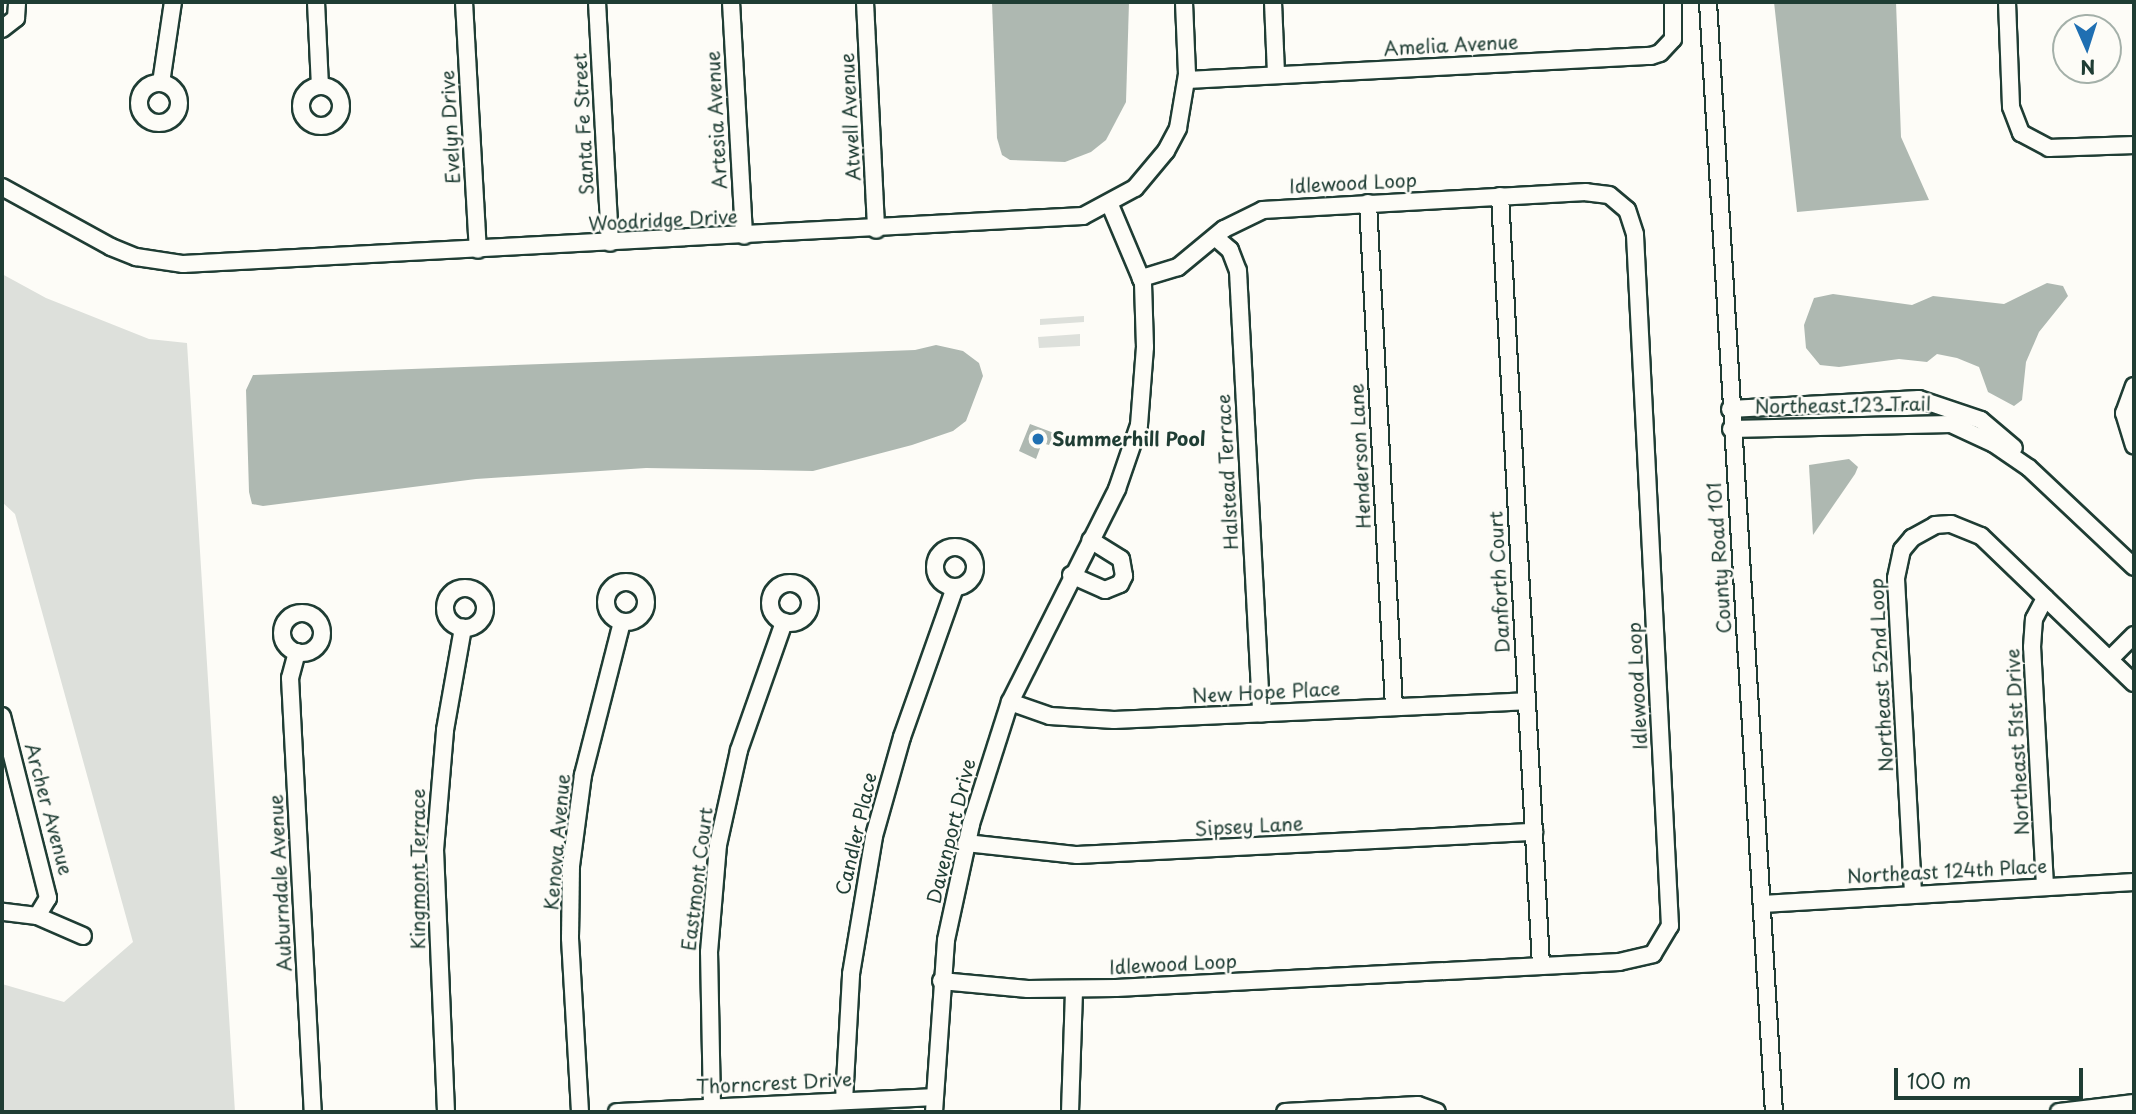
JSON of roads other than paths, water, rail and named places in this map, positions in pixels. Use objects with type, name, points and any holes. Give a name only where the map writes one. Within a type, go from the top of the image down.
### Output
[{"type":"street","points":[[2,29],[16,18],[17,2]]},
{"type":"street","points":[[161,83],[173,2]]},
{"type":"street","points":[[316,2],[320,86]]},
{"type":"street","name":"Evelyn Drive","points":[[464,2],[478,250]]},
{"type":"street","name":"Santa Fe Street","points":[[597,2],[610,243]]},
{"type":"street","name":"Artesia Avenue","points":[[731,2],[744,236]]},
{"type":"street","name":"Atwell Avenue","points":[[865,2],[876,230]]},
{"type":"street","name":"Woodridge Drive","points":[[2,187],[111,247],[161,262],[478,250],[1063,219],[1110,205],[1135,188],[1166,151],[1178,128],[1187,80],[1184,2]]},
{"type":"street","points":[[1273,2],[1276,75]]},
{"type":"street","name":"Amelia Avenue","points":[[1187,80],[1651,56],[1660,53],[1673,39],[1673,2]]},
{"type":"street","name":"County Road 101","points":[[1708,2],[1731,429],[1774,1112]]},
{"type":"street","points":[[2007,2],[2011,107],[2021,133],[2049,148],[2134,145]]},
{"type":"street","name":"Idlewood Loop","points":[[941,981],[1074,989],[1642,960],[1662,946],[1670,926],[1633,220],[1609,195],[1586,192],[1263,210],[1238,219],[1178,267],[1142,278]]},
{"type":"street","name":"Danforth Court","points":[[1500,196],[1541,966]]},
{"type":"street","name":"Henderson Lane","points":[[1368,203],[1394,707]]},
{"type":"street","name":"Davenport Drive","points":[[934,1105],[941,981],[967,843],[1010,702],[1131,458],[1139,425],[1146,347],[1142,278],[1110,205]]},
{"type":"street","name":"Halstead Terrace","points":[[1215,237],[1230,250],[1238,271],[1261,713]]},
{"type":"street","points":[[2134,386],[2124,413],[2134,445]]},
{"type":"street","name":"Northeast 123 Trail","points":[[1730,409],[1919,399],[1981,420],[2026,459],[2029,468]]},
{"type":"street","name":"Northeast 123 Trail","points":[[1731,429],[1951,424],[1994,443],[2029,468],[2134,567]]},
{"type":"street","name":"Northeast 52nd Loop","points":[[1913,893],[1896,578],[1902,550],[1921,530],[1935,525],[1968,528],[2134,683]]},
{"type":"street","points":[[1071,575],[1104,590],[1113,589],[1124,576],[1121,559],[1090,540]]},
{"type":"street","name":"Candler Place","points":[[844,1101],[851,974],[874,836],[902,737],[955,587]]},
{"type":"street","name":"Northeast 51st Drive","points":[[2045,598],[2034,619],[2032,647],[2045,886]]},
{"type":"street","name":"Kenova Avenue","points":[[580,1112],[570,938],[571,866],[583,775],[622,622]]},
{"type":"street","name":"Eastmont Court","points":[[712,1107],[708,965],[718,845],[739,750],[784,622]]},
{"type":"street","name":"Kingmont Terrace","points":[[446,1112],[435,850],[445,730],[463,628]]},
{"type":"street","points":[[2110,660],[2134,635]]},
{"type":"street","name":"Auburndale Avenue","points":[[297,652],[290,678],[313,1112]]},
{"type":"street","name":"New Hope Place","points":[[1010,702],[1077,720],[1527,701]]},
{"type":"street","name":"Archer Avenue","points":[[2,716],[6,751],[48,889],[47,904],[37,916]]},
{"type":"street","name":"Sipsey Lane","points":[[967,843],[1077,855],[1534,832]]},
{"type":"street","name":"Northeast 124th Place","points":[[1762,904],[2134,881]]},
{"type":"street","points":[[2,912],[37,916],[82,936]]},
{"type":"street","points":[[1070,1112],[1074,989]]},
{"type":"street","name":"Thorncrest Drive","points":[[617,1112],[844,1101],[934,1105]]},
{"type":"street","points":[[2059,1112],[2134,1102]]},
{"type":"street","points":[[1285,1112],[1418,1105],[1437,1112]]},
{"type":"place","name":"Summerhill Pool","points":[[1038,439]]}]
